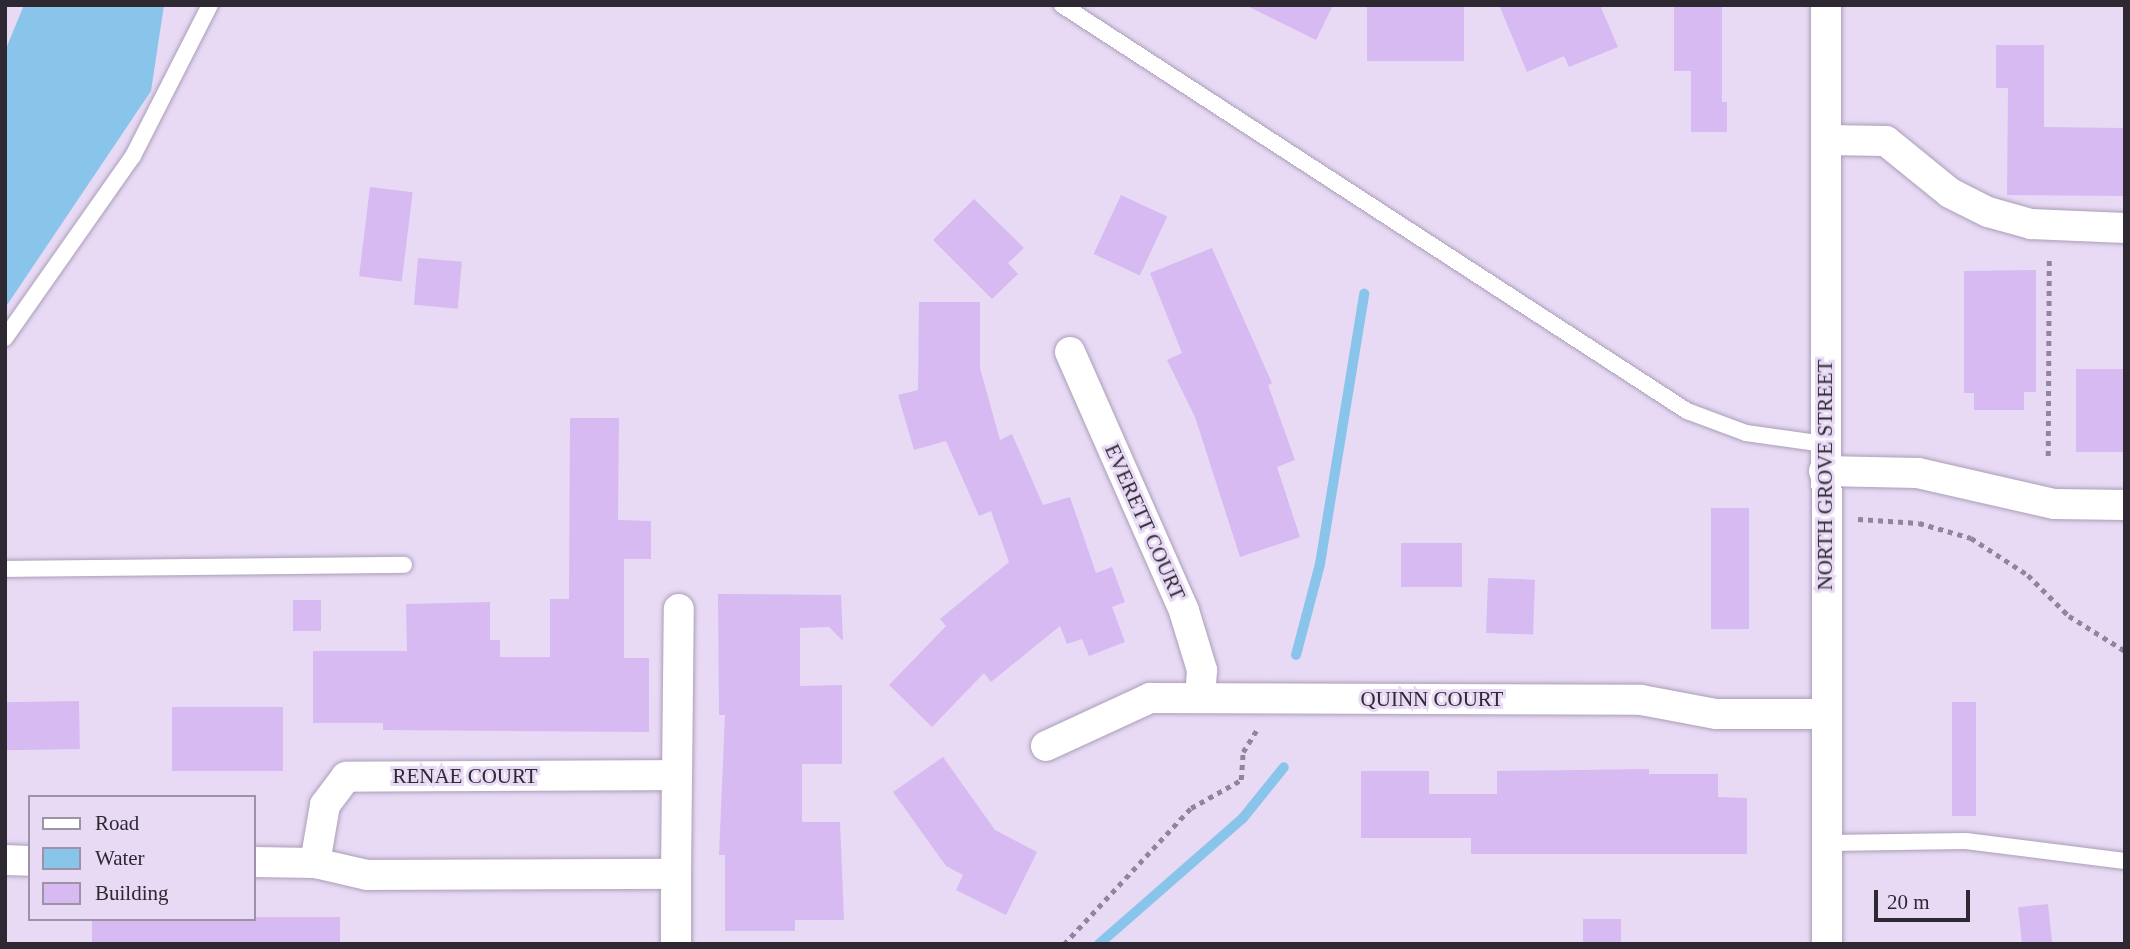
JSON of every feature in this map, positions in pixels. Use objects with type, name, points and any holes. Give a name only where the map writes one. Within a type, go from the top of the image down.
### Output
[{"type":"street","name":"NORTH GROVE STREET","points":[[1826,5],[1824,517],[1827,944]]},
{"type":"street","points":[[1826,140],[1885,141],[1950,193],[1988,212],[2031,224],[2125,228]]},
{"type":"street","name":"EVERETT COURT","points":[[1070,352],[1184,611],[1202,670],[1200,698]]},
{"type":"street","points":[[1824,458],[1918,473],[2055,504],[2125,505]]},
{"type":"street","points":[[676,944],[679,609]]},
{"type":"street","name":"QUINN COURT","points":[[1046,747],[1150,698],[1641,700],[1716,713],[1827,714]]},
{"type":"street","name":"RENAE COURT","points":[[315,863],[325,805],[346,777],[677,775]]},
{"type":"street","points":[[5,860],[28,860]]},
{"type":"street","points":[[256,862],[315,863],[367,876],[677,874]]},
{"type":"lane","points":[[5,338],[133,156],[210,5]]},
{"type":"lane","points":[[1062,5],[1688,411],[1824,458]]},
{"type":"lane","points":[[5,569],[404,565]]},
{"type":"lane","points":[[1828,843],[1966,841],[2125,861]]},
{"type":"path","points":[[2048,456],[2049,248]]},
{"type":"path","points":[[1824,517],[1919,523],[1971,538],[2028,575],[2069,616],[2125,651]]},
{"type":"path","points":[[1064,944],[1191,808],[1241,780],[1243,752],[1255,731]]},
{"type":"water","points":[[24,5],[164,5],[151,91],[5,308],[5,51]]},
{"type":"building","points":[[1245,5],[1333,5],[1316,40]]},
{"type":"building","points":[[1367,5],[1464,5],[1464,61],[1367,61]]},
{"type":"building","points":[[1499,5],[1600,5],[1618,47],[1569,67],[1564,56],[1527,72]]},
{"type":"building","points":[[1674,5],[1722,5],[1722,102],[1727,102],[1727,132],[1691,132],[1691,71],[1674,71]]},
{"type":"building","points":[[1996,45],[2044,45],[2044,127],[2125,128],[2125,196],[2007,195],[2008,88],[1996,88]]},
{"type":"building","points":[[370,187],[413,192],[402,282],[359,276]]},
{"type":"building","points":[[1121,195],[1167,217],[1140,275],[1094,254]]},
{"type":"building","points":[[974,199],[1024,248],[1008,263],[1018,274],[992,299],[933,240]]},
{"type":"building","points":[[1212,248],[1272,383],[1268,385],[1295,460],[1277,467],[1300,537],[1240,557],[1195,417],[1167,360],[1182,353],[1150,273]]},
{"type":"building","points":[[418,258],[462,262],[458,309],[414,305]]},
{"type":"building","points":[[2036,270],[2036,392],[2024,392],[2024,410],[1974,410],[1974,393],[1964,393],[1964,271]]},
{"type":"building","points":[[919,302],[980,302],[980,368],[1000,440],[1012,434],[1043,505],[1070,497],[1096,573],[1112,567],[1125,602],[1112,607],[1125,642],[1089,656],[1082,639],[1067,644],[1060,626],[991,682],[984,673],[932,727],[889,685],[946,626],[940,619],[1009,562],[991,511],[979,516],[946,441],[914,450],[898,395],[918,390]]},
{"type":"building","points":[[2076,369],[2125,369],[2125,452],[2076,452]]},
{"type":"building","points":[[570,418],[619,418],[618,520],[651,521],[651,559],[624,559],[624,658],[649,658],[649,732],[383,730],[383,723],[313,723],[313,651],[407,651],[406,604],[490,602],[490,640],[500,640],[500,657],[550,657],[550,599],[569,599]]},
{"type":"building","points":[[1711,508],[1749,508],[1749,629],[1711,629]]},
{"type":"building","points":[[1401,543],[1462,543],[1462,587],[1401,587]]},
{"type":"building","points":[[1488,578],[1535,580],[1533,635],[1486,633]]},
{"type":"building","points":[[718,594],[841,595],[843,641],[829,627],[800,628],[800,686],[842,685],[842,764],[802,764],[802,822],[840,822],[844,920],[795,920],[795,931],[725,931],[725,855],[719,855],[725,715],[719,715]]},
{"type":"building","points":[[293,600],[321,600],[321,631],[293,631]]},
{"type":"building","points":[[79,701],[80,749],[6,750],[5,702]]},
{"type":"building","points":[[1952,702],[1976,702],[1976,816],[1952,816]]},
{"type":"building","points":[[172,707],[283,707],[283,771],[172,771]]},
{"type":"building","points":[[943,757],[995,830],[1037,852],[1006,915],[956,890],[963,875],[946,866],[893,792]]},
{"type":"building","points":[[1649,769],[1649,774],[1718,774],[1718,797],[1747,798],[1747,854],[1471,854],[1471,838],[1361,838],[1361,771],[1429,771],[1429,794],[1497,794],[1497,771]]},
{"type":"building","points":[[2048,904],[2052,944],[2022,944],[2018,907]]},
{"type":"building","points":[[256,917],[340,917],[340,944],[92,944],[92,921],[256,921]]},
{"type":"building","points":[[1583,919],[1621,919],[1621,944],[1583,944]]},
{"type":"waterway","points":[[1296,655],[1320,564],[1364,294]]},
{"type":"waterway","points":[[1099,944],[1243,818],[1284,767]]}]
